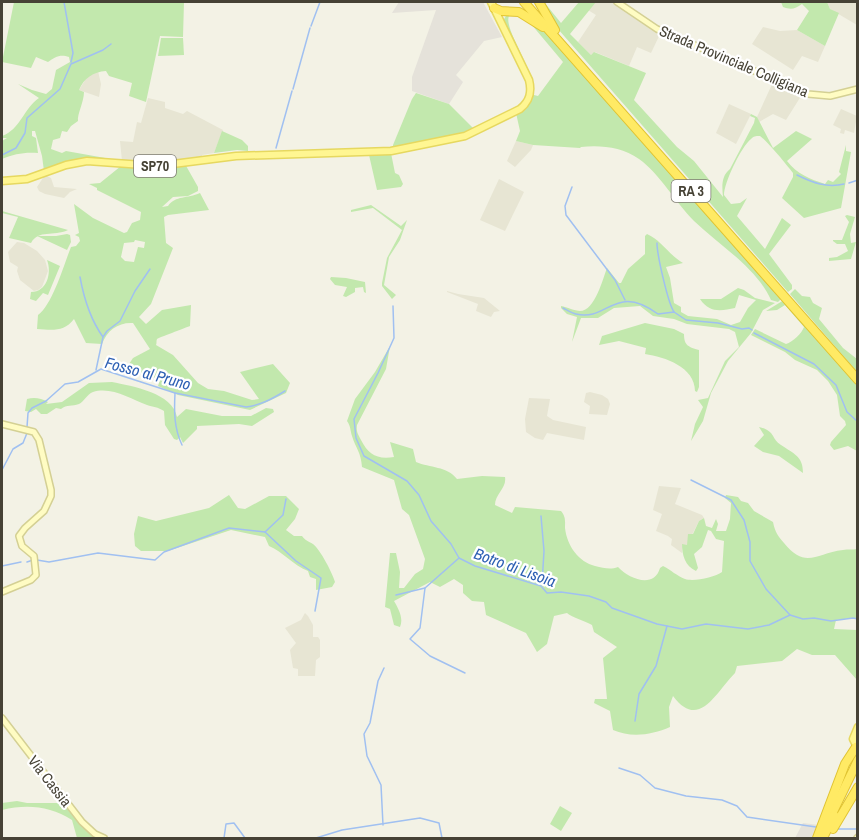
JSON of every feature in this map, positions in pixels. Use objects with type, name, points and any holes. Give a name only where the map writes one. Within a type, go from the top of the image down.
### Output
[{"type":"highway","name":"RA 3","points":[[526,2],[858,378]]},
{"type":"highway","points":[[539,2],[550,24],[575,57]]},
{"type":"highway","points":[[492,5],[501,11],[520,12],[542,26],[575,57]]},
{"type":"highway","points":[[501,22],[502,16],[507,11]]},
{"type":"highway","points":[[822,838],[845,764],[857,748]]},
{"type":"highway","points":[[822,838],[858,759]]},
{"type":"highway","points":[[822,838],[858,766]]},
{"type":"highway","points":[[822,838],[858,787]]},
{"type":"main road","name":"Strada Provinciale Colligiana","points":[[617,2],[657,29],[805,92],[827,96],[858,89]]},
{"type":"main road","name":"SP70","points":[[2,181],[27,179],[66,165],[87,161],[156,166],[236,156],[369,153],[391,151],[465,136],[520,109],[530,96],[529,80],[492,5]]},
{"type":"main road","points":[[2,424],[34,432],[39,441],[51,490],[48,506],[19,536],[21,546],[34,556],[36,575],[31,580],[2,592]]},
{"type":"main road","name":"Via Cassia","points":[[2,718],[80,820],[94,834],[104,838]]},
{"type":"main road","points":[[857,748],[854,737],[858,728]]},
{"type":"shaded area","points":[[399,2],[483,2],[502,37],[484,41],[456,75],[463,82],[449,104],[412,91],[412,77],[436,10],[392,13]]},
{"type":"shaded area","points":[[583,2],[615,2],[661,32],[651,53],[637,47],[629,66],[595,52],[591,55],[578,42],[596,15],[588,10]]},
{"type":"shaded area","points":[[827,2],[857,2],[857,25],[830,9]]},
{"type":"shaded area","points":[[763,27],[780,31],[797,30],[825,46],[818,62],[802,56],[793,70],[752,44]]},
{"type":"shaded area","points":[[98,71],[101,84],[99,97],[79,90],[87,77]]},
{"type":"shaded area","points":[[774,80],[803,93],[786,120],[773,114],[759,122],[757,117]]},
{"type":"shaded area","points":[[148,98],[165,102],[165,108],[183,114],[187,111],[223,130],[214,153],[202,155],[202,159],[162,164],[122,161],[120,141],[133,142],[137,122],[141,123]]},
{"type":"shaded area","points":[[729,104],[751,114],[736,144],[716,133]]},
{"type":"shaded area","points":[[841,109],[857,116],[854,133],[845,130],[844,134],[840,133],[841,129],[833,125]]},
{"type":"shaded area","points":[[516,141],[533,145],[515,167],[507,161]]},
{"type":"shaded area","points":[[45,175],[51,178],[54,187],[77,189],[64,198],[45,194],[37,187]]},
{"type":"shaded area","points":[[499,179],[524,192],[505,231],[480,220]]},
{"type":"shaded area","points":[[17,242],[24,243],[37,251],[45,260],[48,271],[42,287],[38,290],[34,291],[20,280],[18,267],[10,262],[8,252]]},
{"type":"shaded area","points":[[447,291],[484,298],[500,311],[494,312],[491,317],[476,311],[478,304]]},
{"type":"shaded area","points":[[590,392],[608,399],[610,404],[607,415],[589,414],[590,406],[584,402],[586,393]]},
{"type":"shaded area","points":[[529,398],[550,399],[547,416],[553,420],[586,427],[584,440],[547,433],[543,440],[526,432],[525,419]]},
{"type":"shaded area","points":[[659,486],[681,488],[675,504],[702,515],[704,518],[699,521],[687,545],[682,545],[682,553],[671,545],[672,539],[656,531],[662,514],[653,510]]},
{"type":"shaded area","points":[[305,613],[313,625],[313,637],[318,637],[320,640],[320,657],[316,660],[315,676],[298,676],[298,669],[293,668],[290,650],[296,643],[285,628],[301,620]]},
{"type":"shaded area","points":[[803,823],[819,825],[815,838],[795,838]]},
{"type":"green space","points":[[14,2],[184,2],[183,37],[160,36],[146,102],[129,96],[132,83],[109,76],[106,71],[93,74],[86,79],[79,90],[84,92],[78,121],[67,132],[62,131],[60,138],[53,140],[51,149],[62,153],[66,151],[122,161],[77,160],[44,171],[35,131],[32,131],[32,136],[36,138],[38,153],[19,154],[2,159],[2,141],[7,138],[2,138],[2,136],[18,124],[29,107],[39,98],[18,84],[46,94],[52,89],[56,70],[70,62],[69,57],[63,56],[55,57],[48,62],[36,57],[31,68],[2,62]]},
{"type":"green space","points":[[542,2],[561,23],[579,2],[596,2],[570,34],[591,55],[594,52],[646,73],[634,100],[677,147],[694,161],[723,197],[722,186],[725,175],[754,123],[755,118],[750,116],[751,114],[757,117],[773,148],[796,131],[812,139],[787,161],[804,175],[825,184],[828,180],[833,182],[841,174],[839,172],[846,145],[846,151],[851,152],[841,208],[804,218],[782,198],[793,173],[760,136],[754,137],[747,143],[727,182],[724,195],[731,204],[740,203],[747,198],[737,216],[765,249],[782,218],[791,225],[769,254],[792,285],[792,289],[788,292],[551,21]]},
{"type":"green space","points":[[781,2],[827,2],[830,9],[839,13],[825,46],[797,30],[809,11],[802,4],[795,8],[788,8],[783,7]]},
{"type":"green space","points":[[517,12],[544,29],[782,298],[778,302],[771,300],[747,267],[694,221],[647,165],[639,159],[618,149],[533,145],[516,141],[520,131],[516,113],[527,105],[533,92],[525,67],[503,21],[507,14]],"holes":[[[514,14],[526,18],[563,62],[538,96],[534,95],[530,75],[508,22],[509,16]]]},
{"type":"green space","points":[[161,38],[183,38],[184,55],[158,56]]},
{"type":"green space","points":[[416,93],[449,104],[475,130],[393,149]]},
{"type":"green space","points":[[222,131],[242,140],[248,146],[248,151],[214,153]]},
{"type":"green space","points":[[391,153],[395,173],[399,175],[403,184],[401,187],[377,190],[369,155]]},
{"type":"green space","points":[[185,164],[198,191],[188,196],[173,197],[162,207],[178,199],[200,193],[209,210],[164,217],[166,243],[173,248],[151,304],[139,317],[146,324],[162,310],[191,305],[190,326],[157,339],[156,345],[173,355],[198,383],[208,389],[224,391],[252,400],[259,399],[240,372],[273,364],[290,383],[286,393],[250,410],[178,395],[158,386],[160,380],[127,367],[133,358],[150,349],[133,323],[114,328],[102,344],[86,343],[74,319],[62,328],[37,329],[38,315],[53,293],[71,247],[76,246],[80,241],[75,235],[79,233],[74,204],[93,218],[124,233],[132,223],[140,220],[141,212],[89,184],[100,183],[121,166]],"holes":[[[135,240],[145,242],[144,248],[138,247],[134,262],[125,261],[121,257],[124,243]]]},
{"type":"green space","points":[[371,205],[401,226],[407,220],[400,240],[389,257],[384,285],[396,295],[392,299],[382,283],[387,258],[402,230],[373,208],[351,212],[351,210]]},
{"type":"green space","points":[[2,211],[68,230],[38,236],[31,243],[9,238],[18,217],[2,213]]},
{"type":"green space","points":[[845,216],[855,217],[850,234],[851,243],[856,242],[851,259],[829,261],[829,258],[837,257],[848,251],[845,244],[837,244],[833,241],[842,240],[849,222]]},
{"type":"green space","points":[[647,234],[683,263],[666,267],[674,303],[681,307],[681,312],[688,316],[717,319],[731,325],[740,322],[756,300],[739,295],[735,308],[720,310],[707,307],[700,299],[721,299],[738,288],[755,298],[775,303],[763,310],[751,333],[728,361],[711,393],[703,421],[691,441],[695,424],[703,407],[698,400],[708,398],[725,361],[739,347],[735,332],[653,316],[640,306],[614,308],[598,318],[581,318],[572,342],[577,317],[567,314],[561,308],[561,306],[580,311],[590,306],[598,293],[607,268],[621,283],[628,269],[645,254]]},
{"type":"green space","points":[[70,235],[71,242],[67,250],[37,236],[56,236]]},
{"type":"green space","points":[[47,260],[60,266],[48,295],[43,293],[36,301],[30,299],[31,292],[41,289],[47,281],[49,270]]},
{"type":"green space","points":[[331,277],[365,282],[366,293],[363,287],[355,288],[355,292],[346,297],[343,296],[347,287],[335,285]]},
{"type":"green space","points":[[795,289],[802,296],[810,297],[813,303],[822,308],[819,319],[843,348],[857,359],[857,372],[790,294]]},
{"type":"green space","points":[[784,300],[857,383],[857,451],[848,446],[834,450],[830,445],[846,425],[840,416],[837,395],[828,381],[817,370],[751,335],[755,329],[786,344],[799,334],[804,327],[785,305],[777,310],[766,311]]},
{"type":"green space","points":[[645,323],[674,329],[684,334],[688,345],[699,350],[697,392],[690,376],[684,370],[670,361],[645,354],[646,348],[619,341],[599,345],[602,336]]},
{"type":"green space","points":[[390,346],[386,369],[357,425],[358,433],[367,449],[378,457],[388,458],[394,457],[390,442],[413,449],[416,462],[443,469],[457,479],[482,476],[505,477],[495,505],[512,513],[515,507],[561,511],[571,547],[589,564],[607,568],[618,567],[628,575],[641,580],[652,578],[663,566],[689,580],[719,574],[722,572],[724,541],[716,539],[708,530],[702,547],[694,554],[698,568],[696,571],[685,560],[682,544],[687,545],[688,534],[693,534],[699,521],[704,518],[706,526],[712,528],[716,519],[718,524],[716,531],[726,531],[730,519],[731,503],[725,498],[726,495],[738,497],[741,501],[748,503],[754,511],[773,522],[780,538],[799,556],[812,558],[857,549],[857,619],[836,620],[834,629],[857,630],[857,680],[835,655],[812,655],[797,649],[782,661],[737,666],[735,673],[714,698],[699,709],[691,710],[682,706],[673,696],[669,707],[670,727],[649,734],[634,735],[613,730],[610,711],[594,703],[595,699],[607,699],[603,658],[617,647],[594,632],[592,625],[567,613],[554,616],[547,644],[537,652],[526,633],[486,615],[484,602],[472,601],[463,593],[463,585],[454,579],[440,587],[430,582],[394,601],[401,620],[400,627],[394,625],[390,609],[385,607],[390,553],[396,553],[400,572],[399,588],[404,588],[415,574],[423,569],[425,559],[409,515],[402,509],[394,480],[362,467],[347,421],[355,399],[375,372]]},
{"type":"green space","points":[[112,382],[160,396],[174,409],[177,417],[186,409],[222,416],[251,416],[266,408],[273,409],[274,412],[252,426],[239,424],[197,426],[197,429],[183,443],[180,437],[177,440],[174,439],[165,425],[164,411],[114,392],[93,392],[79,404],[61,409],[56,408],[47,414],[41,414],[36,409],[31,412],[25,411],[27,399],[40,399],[48,402],[46,404],[62,402],[89,383]]},
{"type":"green space","points":[[759,427],[771,433],[778,443],[797,456],[803,467],[803,473],[779,456],[763,452],[754,446],[764,435]]},
{"type":"green space","points":[[229,495],[238,508],[245,509],[269,496],[286,496],[299,509],[295,519],[286,530],[294,536],[302,536],[316,547],[334,578],[335,582],[332,587],[316,590],[316,579],[310,577],[308,571],[269,546],[265,537],[231,530],[168,551],[141,551],[135,546],[134,534],[138,516],[156,521],[209,508]]},
{"type":"green space","points":[[17,801],[64,803],[85,829],[94,835],[92,838],[77,838],[72,820],[47,809],[20,807],[2,810],[2,803]]},
{"type":"green space","points":[[560,806],[572,813],[561,831],[550,824]]},
{"type":"waterway","points":[[64,2],[73,53],[71,62]]},
{"type":"waterway","points":[[311,26],[320,2]]},
{"type":"waterway","points":[[293,89],[310,28]]},
{"type":"waterway","points":[[2,155],[16,148],[25,133],[27,118],[60,89],[71,64],[111,44]]},
{"type":"waterway","points":[[276,148],[292,91]]},
{"type":"waterway","points":[[797,175],[820,184],[844,184]]},
{"type":"waterway","points":[[849,183],[858,180]]},
{"type":"waterway","points":[[572,187],[565,206],[566,215],[615,280],[625,300]]},
{"type":"waterway","points":[[657,243],[663,279],[674,312]]},
{"type":"waterway","points":[[96,370],[103,337],[120,321],[135,291],[150,269]]},
{"type":"waterway","points":[[80,277],[88,308],[103,337]]},
{"type":"waterway","points":[[563,308],[576,314],[587,315],[622,302],[632,302],[643,305],[658,314],[674,312],[686,320],[718,323],[752,330]]},
{"type":"waterway","name":"Botro di Lisoia","points":[[393,306],[394,338],[354,419],[356,438],[364,456],[407,481],[419,495],[431,521],[451,544],[459,558],[475,566],[541,586],[547,593],[561,592],[589,596],[606,602],[612,608],[657,624],[682,629],[706,624],[748,629],[769,625],[790,615],[803,619],[831,621],[858,619]]},
{"type":"waterway","points":[[754,333],[814,364],[836,385],[847,412],[858,422]]},
{"type":"waterway","name":"Fosso al Pruno","points":[[27,427],[28,413],[32,408],[46,401],[65,384],[78,382],[101,369],[175,393],[246,407],[257,405],[285,391]]},
{"type":"waterway","points":[[175,393],[175,420],[182,445]]},
{"type":"waterway","name":"Fosso al Pruno","points":[[2,470],[13,449],[23,443],[27,433]]},
{"type":"waterway","points":[[691,480],[731,500],[744,520],[750,542],[750,561],[766,589],[790,615]]},
{"type":"waterway","points":[[265,532],[283,515],[286,499]]},
{"type":"waterway","points":[[541,516],[544,551],[542,584]]},
{"type":"waterway","points":[[37,560],[49,562],[98,553],[155,560],[164,552],[229,528],[265,532],[296,561],[321,578],[315,611]]},
{"type":"waterway","points":[[459,558],[425,588],[420,628],[410,639],[430,656],[465,673]]},
{"type":"waterway","points":[[27,562],[33,560]]},
{"type":"waterway","points":[[2,566],[21,562]]},
{"type":"waterway","points":[[396,595],[425,588]]},
{"type":"waterway","points":[[635,721],[639,694],[656,666],[667,626]]},
{"type":"waterway","points":[[383,825],[381,785],[367,756],[364,734],[370,723],[378,681],[384,668]]},
{"type":"waterway","points":[[619,768],[640,775],[655,788],[686,796],[722,800],[737,806],[747,817],[816,827]]},
{"type":"waterway","points":[[316,838],[342,830],[420,818],[439,823],[442,838]]},
{"type":"waterway","points":[[224,838],[226,824],[234,823],[245,838]]},
{"type":"waterway","points":[[838,829],[857,829]]}]
